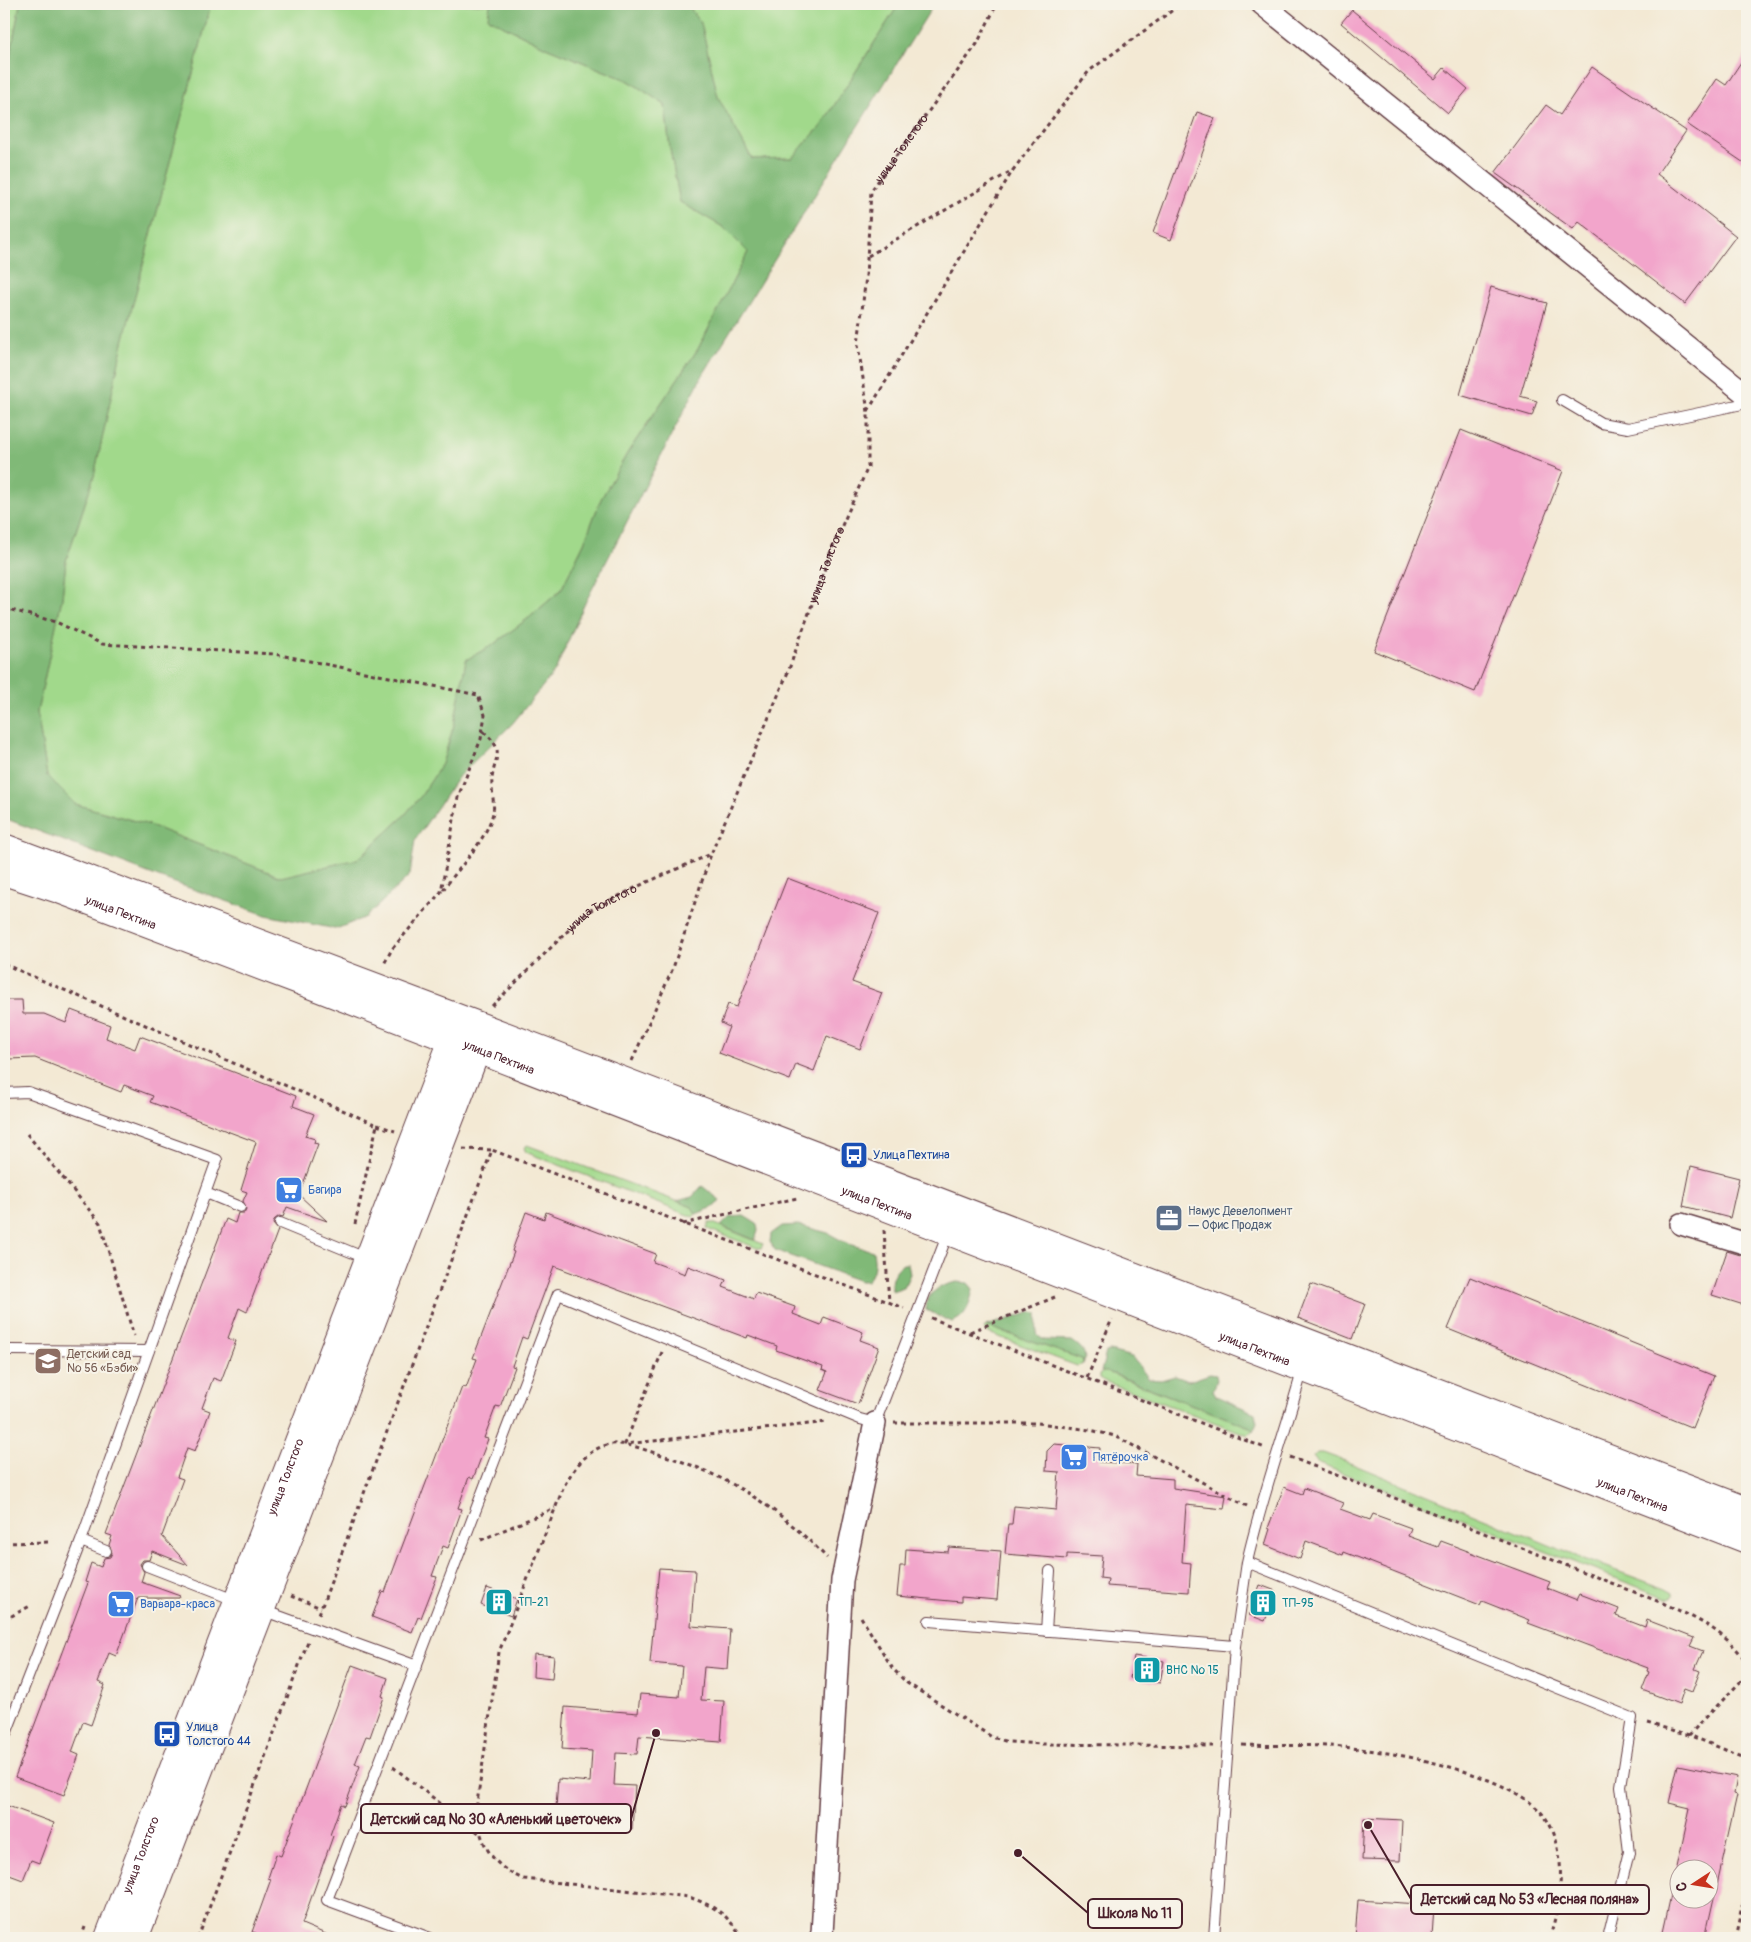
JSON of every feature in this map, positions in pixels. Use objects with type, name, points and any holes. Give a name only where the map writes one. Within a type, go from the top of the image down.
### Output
[{"type":"street","points":[[1262,4],[1747,395]]},
{"type":"street","name":"улица Пехтина","points":[[4,848],[373,987],[467,1038],[623,1082],[954,1219]]},
{"type":"street","name":"улица Пехтина","points":[[4,871],[59,888],[954,1219],[1308,1356],[1747,1539]]},
{"type":"street","name":"улица Толстого","points":[[134,1938],[249,1605],[374,1262],[467,1038]]},
{"type":"street","points":[[1681,1224],[1747,1244]]},
{"type":"street","name":"улица Пехтина","points":[[1308,1356],[1747,1511]]},
{"type":"street","points":[[820,1938],[822,1934],[842,1580],[871,1419]]},
{"type":"street","name":"улица Толстого","points":[[109,1938],[249,1605]]},
{"type":"lane","points":[[1562,400],[1601,423],[1628,428],[1747,403]]},
{"type":"lane","points":[[4,1093],[28,1092],[217,1160],[81,1541],[4,1739]]},
{"type":"lane","points":[[206,1193],[240,1207]]},
{"type":"lane","points":[[430,1938],[327,1900],[558,1294],[871,1419],[917,1313],[954,1219]]},
{"type":"lane","points":[[280,1223],[374,1262]]},
{"type":"lane","points":[[9,1350],[149,1351]]},
{"type":"lane","points":[[1214,1938],[1235,1646],[1246,1562],[1258,1512],[1279,1453],[1308,1356]]},
{"type":"lane","points":[[81,1541],[106,1551]]},
{"type":"lane","points":[[1246,1562],[1632,1718],[1621,1786],[1629,1852],[1608,1938]]},
{"type":"lane","points":[[147,1566],[416,1666]]},
{"type":"lane","points":[[1046,1631],[1050,1571]]},
{"type":"lane","points":[[929,1621],[1235,1646]]},
{"type":"path","name":"улица Толстого","points":[[467,1038],[587,912],[643,884],[711,854],[788,672],[832,548],[868,466],[868,412],[858,344],[868,256],[871,191],[977,44],[997,4]]},
{"type":"path","points":[[868,412],[1013,170],[1089,71],[1181,4]]},
{"type":"path","points":[[868,256],[1013,170]]},
{"type":"path","points":[[4,608],[56,622],[102,644],[275,654],[478,695],[485,715],[481,739],[458,797],[441,892]]},
{"type":"path","points":[[373,987],[392,949],[441,892],[484,835],[493,811],[490,792],[498,752],[493,740],[482,731]]},
{"type":"path","points":[[623,1082],[673,968],[711,854]]},
{"type":"path","points":[[4,964],[377,1125],[374,1262]]},
{"type":"path","points":[[27,1134],[100,1223],[134,1337]]},
{"type":"path","points":[[198,1938],[492,1150],[970,1332],[1665,1604],[1706,1623],[1729,1641],[1747,1663]]},
{"type":"path","points":[[683,1224],[798,1198]]},
{"type":"path","points":[[970,1332],[1053,1297],[1062,1299]]},
{"type":"path","points":[[1087,1378],[1115,1313]]},
{"type":"path","points":[[625,1444],[667,1339]]},
{"type":"path","points":[[743,1938],[729,1918],[712,1905],[689,1897],[524,1879],[510,1874],[489,1852],[476,1822],[477,1803],[499,1652],[556,1508],[574,1469],[587,1456],[607,1444],[625,1444],[871,1419],[892,1423],[1038,1423],[1090,1430],[1115,1436],[1258,1512]]},
{"type":"path","points":[[625,1444],[667,1456],[722,1476],[765,1502],[806,1537],[834,1566],[842,1580]]},
{"type":"path","points":[[462,1548],[556,1508]]},
{"type":"path","points":[[4,1543],[50,1542]]},
{"type":"path","points":[[4,1620],[30,1606]]},
{"type":"path","points":[[860,1615],[893,1669],[907,1683],[992,1738],[1008,1742],[1043,1744],[1331,1746],[1399,1755],[1465,1772],[1506,1786],[1537,1808],[1548,1821],[1555,1840],[1562,1875],[1549,1938]]},
{"type":"path","points":[[1689,1735],[1747,1674]]},
{"type":"path","points":[[1632,1718],[1689,1735],[1747,1759]]},
{"type":"path","points":[[381,1757],[480,1834]]},
{"type":"path","points":[[1736,1938],[1747,1888]]},
{"type":"path","points":[[81,1938],[88,1920]]},
{"type":"green space","points":[[4,4],[20,4],[4,89]]},
{"type":"green space","points":[[20,4],[211,4],[123,342],[94,476],[66,561],[62,598],[37,712],[47,776],[75,804],[149,825],[281,877],[358,859],[402,818],[421,796],[442,764],[454,725],[466,660],[494,644],[530,617],[561,590],[584,543],[601,499],[628,452],[698,349],[748,252],[723,227],[680,202],[670,149],[665,105],[629,81],[548,48],[488,18],[490,4],[687,4],[701,23],[718,97],[752,159],[792,158],[821,126],[899,4],[934,4],[701,378],[584,605],[555,671],[512,724],[459,776],[415,840],[410,875],[366,917],[336,929],[266,915],[161,878],[4,818],[4,89]]},
{"type":"green space","points":[[211,4],[490,4],[488,18],[548,48],[629,81],[665,105],[670,149],[680,202],[723,227],[748,252],[698,349],[628,452],[601,499],[584,543],[561,590],[530,617],[494,644],[466,660],[454,725],[442,764],[421,796],[402,818],[358,859],[281,877],[149,825],[75,804],[47,776],[37,712],[62,598],[66,561],[94,476],[123,342]]},
{"type":"green space","points":[[687,4],[899,4],[821,126],[792,158],[752,159],[718,97],[701,23]]},
{"type":"green space","points":[[527,1145],[692,1207],[696,1214],[693,1217],[533,1155],[526,1152],[524,1148]]},
{"type":"green space","points":[[702,1186],[720,1200],[714,1207],[696,1214],[692,1207],[677,1201],[692,1197]]},
{"type":"green space","points":[[744,1216],[757,1224],[758,1231],[755,1240],[721,1226],[730,1217]]},
{"type":"green space","points":[[709,1223],[763,1244],[761,1248],[757,1248],[710,1230],[707,1228]]},
{"type":"green space","points":[[798,1225],[828,1233],[848,1244],[873,1251],[874,1267],[870,1278],[867,1281],[860,1281],[775,1250],[770,1242],[771,1234],[782,1226]]},
{"type":"green space","points":[[903,1264],[908,1264],[910,1274],[904,1287],[892,1291],[891,1283],[893,1276]]},
{"type":"green space","points":[[957,1282],[968,1283],[973,1289],[969,1304],[961,1317],[952,1322],[926,1310],[926,1304],[931,1294],[940,1287]]},
{"type":"green space","points":[[1032,1312],[1037,1313],[1038,1336],[1044,1340],[1072,1341],[1084,1353],[1083,1364],[1083,1360],[1079,1358],[986,1326]]},
{"type":"green space","points":[[986,1326],[1079,1358],[1083,1360],[1083,1364],[1077,1366],[986,1332],[984,1328]]},
{"type":"green space","points":[[1110,1351],[1132,1357],[1149,1379],[1161,1380],[1175,1376],[1189,1381],[1210,1374],[1216,1375],[1217,1380],[1213,1391],[1216,1396],[1255,1413],[1257,1422],[1253,1431],[1250,1427],[1108,1372],[1101,1372],[1106,1352]]},
{"type":"green space","points":[[1104,1371],[1250,1427],[1253,1431],[1248,1435],[1104,1381],[1099,1378],[1099,1375]]},
{"type":"green space","points":[[1317,1453],[1323,1453],[1345,1461],[1576,1556],[1666,1589],[1673,1593],[1673,1597],[1669,1599],[1319,1464],[1313,1457]]},
{"type":"building","points":[[1352,10],[1435,79],[1444,68],[1468,89],[1448,113],[1341,23]]},
{"type":"building","points":[[1747,53],[1747,165],[1687,124],[1717,79],[1726,85]]},
{"type":"building","points":[[1592,67],[1686,131],[1657,174],[1736,236],[1685,304],[1579,222],[1573,229],[1495,173],[1546,105],[1560,115]]},
{"type":"building","points":[[1197,112],[1215,118],[1171,240],[1153,233]]},
{"type":"building","points":[[1491,287],[1547,303],[1520,396],[1537,401],[1532,416],[1460,395]]},
{"type":"building","points":[[1461,430],[1563,471],[1475,692],[1374,651]]},
{"type":"building","points":[[787,878],[879,913],[852,982],[882,993],[860,1049],[827,1036],[814,1071],[796,1064],[790,1080],[719,1053],[729,1027],[721,1023],[728,1004],[737,1007]]},
{"type":"building","points":[[4,1000],[22,1000],[23,1014],[44,1014],[66,1023],[71,1010],[110,1025],[106,1038],[135,1049],[140,1036],[296,1096],[293,1106],[314,1114],[305,1136],[315,1139],[314,1143],[318,1144],[299,1195],[327,1221],[287,1207],[283,1217],[279,1216],[274,1220],[273,1224],[278,1230],[247,1312],[239,1308],[228,1338],[236,1341],[221,1381],[213,1378],[202,1408],[210,1411],[195,1451],[187,1448],[177,1477],[183,1479],[162,1536],[188,1565],[152,1551],[149,1560],[143,1560],[140,1564],[144,1572],[141,1582],[180,1596],[179,1598],[138,1598],[116,1656],[109,1653],[98,1682],[105,1685],[91,1725],[83,1722],[72,1752],[79,1755],[64,1795],[15,1777],[88,1583],[85,1582],[91,1563],[101,1567],[104,1558],[110,1557],[112,1553],[109,1545],[112,1536],[106,1534],[226,1219],[235,1223],[238,1213],[244,1213],[246,1209],[243,1201],[247,1192],[241,1190],[256,1142],[150,1102],[153,1096],[124,1085],[121,1092],[35,1058],[9,1059],[10,1053],[4,1053]]},
{"type":"building","points":[[1691,1166],[1739,1178],[1730,1218],[1683,1206]]},
{"type":"building","points":[[526,1212],[544,1219],[546,1212],[656,1254],[653,1262],[685,1274],[688,1266],[726,1280],[723,1287],[754,1299],[756,1293],[795,1307],[793,1314],[821,1325],[824,1317],[863,1332],[860,1340],[879,1347],[858,1404],[820,1390],[827,1372],[822,1370],[823,1367],[776,1350],[777,1346],[748,1335],[747,1338],[554,1266],[527,1339],[522,1337],[512,1366],[515,1367],[500,1407],[496,1406],[484,1438],[488,1439],[473,1479],[469,1477],[458,1508],[462,1509],[448,1548],[443,1546],[432,1576],[437,1577],[421,1618],[418,1617],[412,1632],[372,1617],[382,1591],[385,1592],[462,1387],[466,1388],[477,1359],[473,1358],[514,1252],[512,1251]]},
{"type":"building","points":[[1727,1251],[1747,1257],[1747,1306],[1712,1295]]},
{"type":"building","points":[[1470,1277],[1714,1376],[1693,1428],[1448,1329]]},
{"type":"building","points":[[1311,1284],[1365,1304],[1352,1339],[1298,1318]]},
{"type":"building","points":[[1054,1444],[1100,1448],[1099,1462],[1137,1464],[1136,1476],[1173,1479],[1173,1488],[1226,1496],[1224,1509],[1186,1505],[1182,1562],[1191,1563],[1189,1592],[1107,1586],[1108,1579],[1100,1578],[1102,1556],[1067,1554],[1067,1559],[1005,1554],[1008,1524],[1012,1524],[1014,1506],[1056,1510],[1059,1472],[1046,1471],[1047,1451]]},
{"type":"building","points":[[1284,1487],[1302,1494],[1304,1488],[1343,1503],[1340,1509],[1370,1520],[1373,1514],[1411,1528],[1408,1536],[1438,1547],[1441,1541],[1550,1582],[1547,1588],[1577,1600],[1580,1594],[1619,1609],[1616,1616],[1645,1627],[1647,1620],[1694,1638],[1690,1646],[1703,1651],[1695,1669],[1700,1671],[1692,1692],[1684,1689],[1679,1704],[1642,1690],[1649,1672],[1647,1671],[1648,1668],[1528,1623],[1530,1620],[1482,1601],[1480,1605],[1344,1552],[1343,1555],[1306,1541],[1300,1559],[1265,1545],[1270,1529],[1268,1528]]},
{"type":"building","points":[[949,1547],[1001,1551],[997,1600],[961,1597],[961,1602],[897,1596],[900,1566],[905,1566],[906,1549],[948,1552]]},
{"type":"building","points":[[659,1568],[695,1570],[691,1626],[730,1629],[727,1669],[704,1667],[701,1700],[724,1701],[721,1742],[639,1736],[637,1754],[616,1753],[614,1785],[635,1786],[632,1829],[555,1823],[558,1779],[590,1782],[592,1751],[562,1749],[565,1707],[638,1713],[640,1694],[679,1697],[682,1666],[650,1663]]},
{"type":"building","name":"ТП-95","points":[[1260,1585],[1276,1591],[1265,1621],[1249,1615]]},
{"type":"building","name":"ТП-21","points":[[487,1588],[517,1599],[511,1616],[481,1605]]},
{"type":"building","points":[[534,1654],[554,1656],[552,1679],[533,1677]]},
{"type":"building","name":"ВНС № 15","points":[[1134,1656],[1164,1661],[1160,1683],[1130,1678]]},
{"type":"building","points":[[352,1665],[388,1678],[382,1696],[384,1697],[370,1737],[366,1736],[355,1764],[360,1766],[345,1806],[341,1804],[330,1835],[333,1836],[302,1924],[335,1938],[254,1938],[256,1933],[252,1932],[271,1879],[268,1878],[276,1854],[281,1856]]},
{"type":"building","points":[[1678,1765],[1737,1777],[1734,1794],[1737,1795],[1718,1880],[1718,1860],[1679,1860],[1690,1808],[1669,1803]]},
{"type":"building","points":[[8,1806],[54,1823],[39,1863],[31,1860],[23,1880],[4,1873],[4,1819]]},
{"type":"building","points":[[1364,1818],[1402,1820],[1400,1861],[1362,1860]]},
{"type":"building","points":[[1358,1900],[1434,1905],[1432,1938],[1355,1938]]},
{"type":"building","points":[[1668,1909],[1711,1910],[1705,1938],[1662,1936]]},
{"type":"place","name":"Улица Пехтина","points":[[854,1155]]},
{"type":"place","name":"Багира","points":[[289,1190]]},
{"type":"place","name":"Намус Девелопмент — Офис Продаж","points":[[1169,1218]]},
{"type":"place","name":"Детский сад № 56 «Бэби»","points":[[48,1361]]},
{"type":"place","name":"Пятёрочка","points":[[1074,1457]]},
{"type":"place","name":"ТП-21","points":[[499,1602]]},
{"type":"place","name":"ТП-95","points":[[1263,1603]]},
{"type":"place","name":"Варвара-краса","points":[[121,1604]]},
{"type":"place","name":"ВНС № 15","points":[[1147,1670]]},
{"type":"place","name":"Детский сад № 30 «Аленький цветочек»","points":[[656,1733]]},
{"type":"place","name":"Улица Толстого 44","points":[[167,1734]]},
{"type":"place","name":"Детский сад № 53 «Лесная поляна»","points":[[1368,1825]]},
{"type":"place","name":"Школа № 11","points":[[1018,1853]]}]
